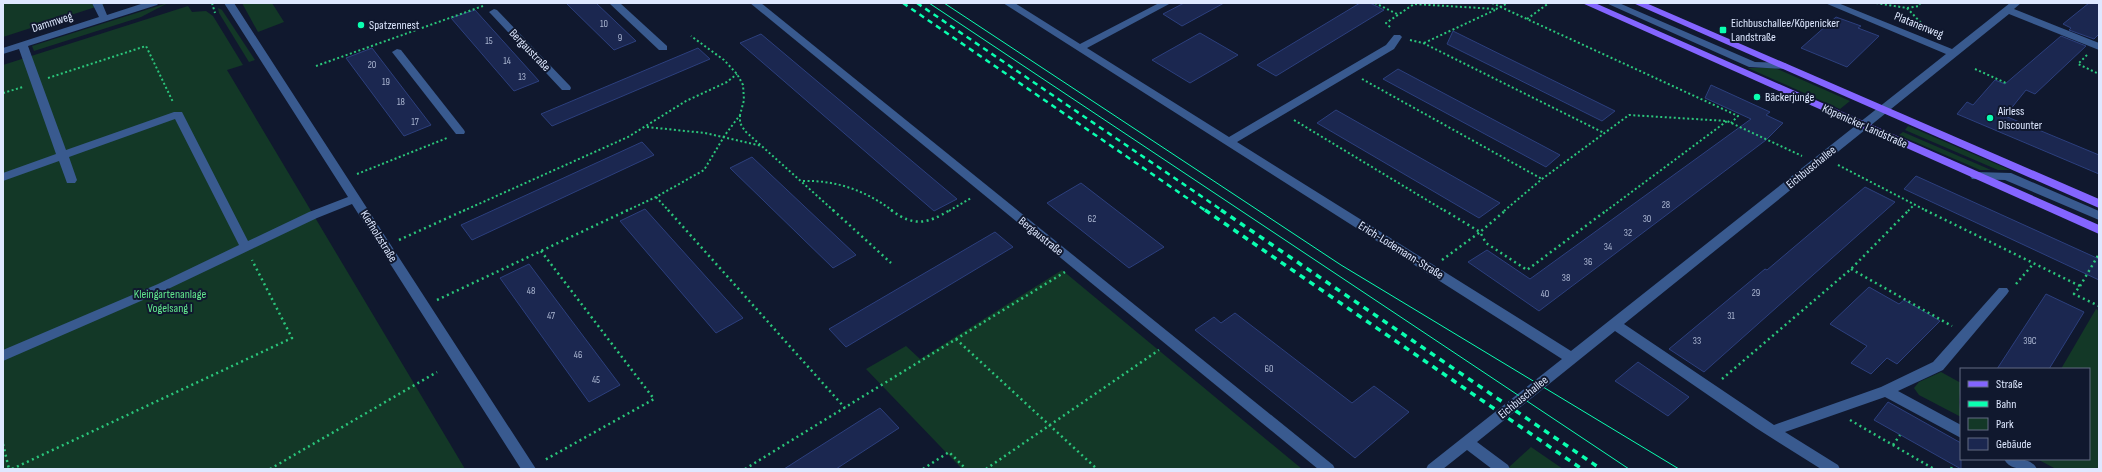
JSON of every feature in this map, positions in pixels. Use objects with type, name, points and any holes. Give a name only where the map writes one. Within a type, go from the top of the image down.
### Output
[{"type":"main road","name":"Köpenicker Landstraße","points":[[1587,3],[2099,230]]},
{"type":"main road","name":"Köpenicker Landstraße","points":[[1638,3],[2099,204]]},
{"type":"street","points":[[97,3],[104,19]]},
{"type":"street","name":"Dammweg","points":[[3,51],[154,3]]},
{"type":"street","name":"Kiefholzstraße","points":[[229,3],[529,469]]},
{"type":"street","points":[[614,3],[663,48]]},
{"type":"street","name":"Bergaustraße","points":[[755,3],[1328,469]]},
{"type":"street","name":"Erich-Lodemann-Straße","points":[[1008,3],[1571,358]]},
{"type":"street","points":[[1080,48],[1166,3]]},
{"type":"street","points":[[1611,3],[1753,65],[1784,66]]},
{"type":"street","name":"Platanenweg","points":[[1830,3],[1953,53]]},
{"type":"street","name":"Eichbuschallee","points":[[1433,469],[2016,3]]},
{"type":"street","points":[[2008,10],[2097,46]]},
{"type":"street","name":"Bergaustraße","points":[[494,12],[566,88]]},
{"type":"street","points":[[1229,142],[1390,47],[1397,37]]},
{"type":"street","points":[[23,45],[71,180]]},
{"type":"street","points":[[397,52],[460,132]]},
{"type":"street","points":[[3,177],[178,114],[246,248]]},
{"type":"street","points":[[1976,176],[2007,176],[2099,216]]},
{"type":"street","points":[[3,356],[162,287],[314,215],[355,198]]},
{"type":"street","points":[[1772,431],[1886,391],[1938,366],[2003,291]]},
{"type":"street","points":[[1614,324],[1772,431],[1834,469]]},
{"type":"street","points":[[1886,391],[1960,431]]},
{"type":"street","points":[[1466,442],[1503,469]]},
{"type":"street","points":[[2014,460],[2030,469]]},
{"type":"path","points":[[1375,3],[1397,14],[1414,4],[1496,10]]},
{"type":"path","points":[[1492,3],[1738,116],[1731,123]]},
{"type":"path","points":[[1423,43],[1496,10],[1508,3]]},
{"type":"path","points":[[1526,19],[1549,3]]},
{"type":"path","points":[[1876,3],[1907,8],[1919,6],[1920,3]]},
{"type":"path","points":[[316,66],[486,5]]},
{"type":"path","points":[[215,8],[215,13]]},
{"type":"path","points":[[1907,8],[1924,27],[1928,29]]},
{"type":"path","points":[[691,36],[724,60],[737,74],[743,85],[744,100],[740,115],[740,123],[745,131],[891,262]]},
{"type":"path","points":[[1397,37],[1423,43],[1604,132]]},
{"type":"path","points":[[3,93],[146,46],[178,114]]},
{"type":"path","points":[[2097,46],[2078,64],[2099,74]]},
{"type":"path","points":[[1975,69],[2006,83]]},
{"type":"path","points":[[1349,72],[1542,179]]},
{"type":"path","points":[[386,246],[646,127],[686,101],[727,82],[737,74]]},
{"type":"path","points":[[1281,112],[1480,232],[1486,243],[1527,270],[1727,121]]},
{"type":"path","points":[[424,306],[692,178],[704,170],[740,115]]},
{"type":"path","points":[[1430,269],[1480,232],[1542,179],[1629,115],[1727,121],[1820,160],[2080,286]]},
{"type":"path","points":[[646,127],[725,136],[763,146]]},
{"type":"path","points":[[343,179],[460,132]]},
{"type":"path","points":[[802,181],[817,180],[859,190],[875,198],[900,217],[910,221],[921,222],[930,220],[985,190]]},
{"type":"path","points":[[656,196],[845,408]]},
{"type":"path","points":[[1710,389],[1851,269],[1914,205]]},
{"type":"path","points":[[3,444],[11,469],[292,338],[246,248]]},
{"type":"path","points":[[541,251],[654,398],[542,462]]},
{"type":"path","points":[[2099,254],[2074,294],[2099,306]]},
{"type":"path","points":[[2003,291],[2011,290],[2034,263]]},
{"type":"path","points":[[745,469],[1077,265]]},
{"type":"path","points":[[1851,269],[1967,334]]},
{"type":"path","points":[[956,339],[1097,469]]},
{"type":"path","points":[[986,469],[1171,342]]},
{"type":"path","points":[[270,469],[437,372]]},
{"type":"path","points":[[1832,410],[1934,469]]},
{"type":"path","points":[[1893,445],[1900,435]]},
{"type":"path","points":[[923,469],[949,452],[966,469]]},
{"type":"path","points":[[1951,469],[1953,465]]},
{"type":"green space","points":[[3,3],[108,3],[3,37]]},
{"type":"green space","points":[[168,3],[141,17],[34,51],[32,46]]},
{"type":"green space","points":[[242,3],[272,3],[284,22],[258,32]]},
{"type":"green space","name":"Kleingartenanlage Vogelsang I","points":[[188,6],[192,12],[206,11],[213,16],[243,65],[227,70],[465,469],[3,469],[3,65]]},
{"type":"green space","points":[[218,8],[222,10],[255,60],[249,62],[219,13]]},
{"type":"green space","points":[[1748,68],[1775,68],[1850,101],[1840,109]]},
{"type":"green space","points":[[1908,126],[2010,170],[1998,170],[1905,130]]},
{"type":"green space","points":[[1903,132],[1991,170],[1980,170],[1899,135]]},
{"type":"green space","points":[[1062,270],[1302,469],[962,469],[866,369],[906,346],[920,359]]},
{"type":"green space","points":[[2096,309],[2099,311],[2099,469],[2056,469],[2039,460],[2090,460],[2090,368],[2062,368]]},
{"type":"green space","points":[[1941,372],[1960,382],[1960,416],[1919,395],[1914,388],[1919,382]]},
{"type":"green space","points":[[1531,447],[1563,469],[1507,469]]},
{"type":"building","points":[[566,3],[596,3],[636,41],[614,50]]},
{"type":"building","points":[[1184,3],[1224,3],[1182,26],[1163,14]]},
{"type":"building","points":[[1360,3],[1370,3],[1384,10],[1276,76],[1257,65]]},
{"type":"building","points":[[2089,3],[2099,3],[2099,34],[2094,39],[2069,30],[2071,28],[2063,24]]},
{"type":"building","points":[[475,10],[539,81],[514,91],[451,18]]},
{"type":"building","points":[[1836,17],[1861,26],[1858,28],[1879,36],[1847,67],[1801,48]]},
{"type":"building","points":[[1453,31],[1615,111],[1602,121],[1447,44]]},
{"type":"building","points":[[1200,33],[1238,55],[1190,83],[1152,60]]},
{"type":"building","points":[[761,34],[957,199],[934,211],[740,43]]},
{"type":"building","points":[[2061,36],[2086,46],[2035,94],[2026,90],[2005,116],[2099,155],[2099,174],[1957,114],[1967,102],[1973,105],[1995,80],[2005,84]]},
{"type":"building","points":[[372,48],[431,125],[404,136],[346,58]]},
{"type":"building","points":[[698,48],[710,59],[552,126],[541,114]]},
{"type":"building","points":[[1398,69],[1560,155],[1546,167],[1383,79]]},
{"type":"building","points":[[1711,85],[1770,112],[1766,115],[1783,123],[1766,140],[1539,311],[1468,262],[1487,250],[1530,279],[1751,119],[1705,98]]},
{"type":"building","points":[[1336,110],[1500,203],[1479,218],[1317,123]]},
{"type":"building","points":[[642,142],[654,155],[472,240],[461,225]]},
{"type":"building","points":[[752,157],[856,255],[833,268],[730,168]]},
{"type":"building","points":[[1916,176],[2099,259],[2099,280],[1904,189]]},
{"type":"building","points":[[1081,183],[1164,247],[1129,268],[1047,203]]},
{"type":"building","points":[[1865,187],[1895,202],[1704,372],[1669,349],[1765,269],[1767,270]]},
{"type":"building","points":[[645,209],[743,318],[716,333],[620,221]]},
{"type":"building","points":[[995,232],[1013,247],[846,347],[829,329]]},
{"type":"building","points":[[529,264],[620,385],[589,402],[500,278]]},
{"type":"building","points":[[1869,287],[1899,304],[1904,300],[1940,321],[1897,364],[1887,358],[1871,374],[1851,363],[1867,346],[1830,324]]},
{"type":"building","points":[[2046,294],[2084,312],[2050,368],[1998,368]]},
{"type":"building","points":[[1235,313],[1352,403],[1374,386],[1409,412],[1355,458],[1195,330],[1214,317],[1221,323]]},
{"type":"building","points":[[1638,362],[1689,397],[1668,416],[1615,381]]},
{"type":"building","points":[[1888,402],[1960,442],[1961,469],[1874,420]]},
{"type":"building","points":[[880,408],[899,428],[836,469],[784,469]]},
{"type":"tram line","points":[[929,3],[1629,469]]},
{"type":"tram line","points":[[944,3],[1341,265],[1679,469]]},
{"type":"railway","points":[[903,3],[1206,211]]},
{"type":"railway","points":[[917,3],[1223,211]]},
{"type":"railway","points":[[1205,210],[1582,469]]},
{"type":"railway","points":[[1221,210],[1601,469]]},
{"type":"place","name":"Spatzennest","points":[[361,25]]},
{"type":"place","name":"Eichbuschallee/Köpenicker Landstraße","points":[[1723,30]]},
{"type":"place","name":"Bäckerjunge","points":[[1757,97]]},
{"type":"place","name":"Airless Discounter","points":[[1990,118]]}]
